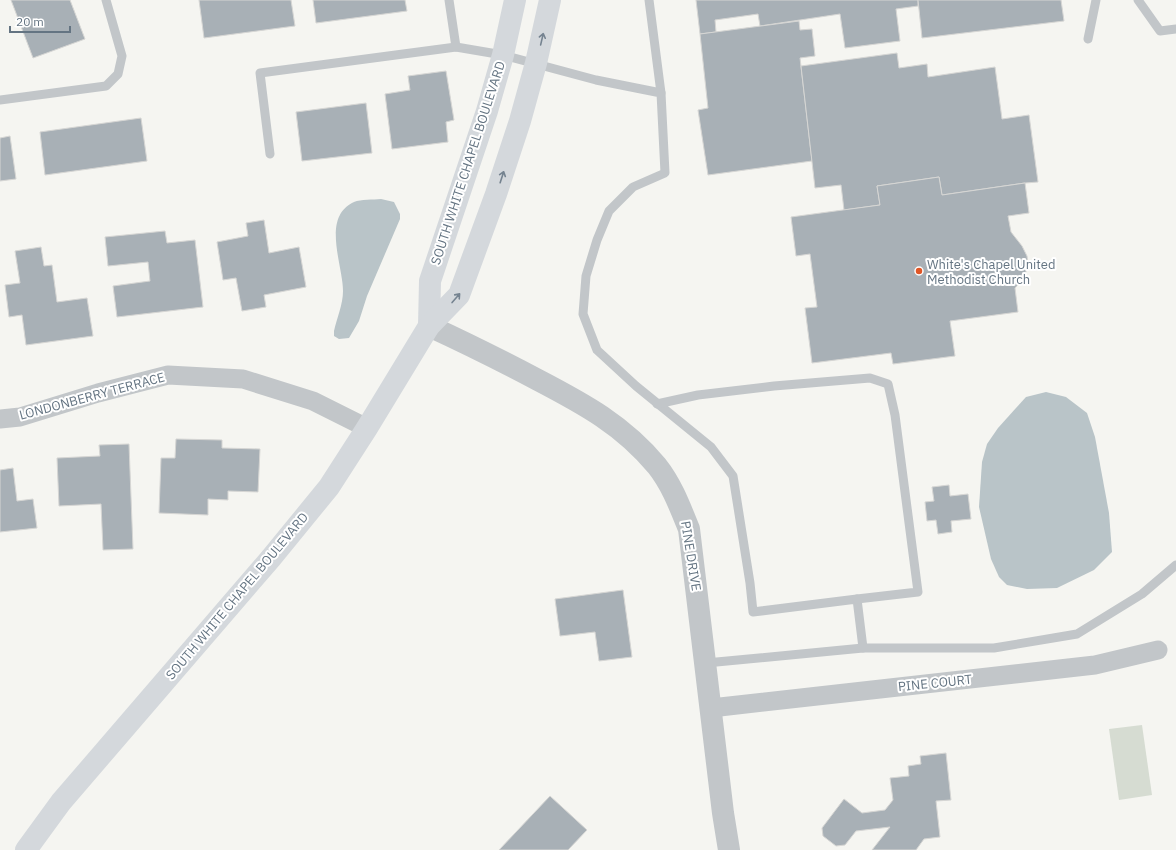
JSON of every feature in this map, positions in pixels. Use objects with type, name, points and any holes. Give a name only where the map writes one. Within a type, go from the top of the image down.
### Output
[{"type":"main road","name":"SOUTH WHITE CHAPEL BOULEVARD","points":[[429,326],[430,281],[482,125],[503,54],[515,0]]},
{"type":"main road","name":"SOUTH WHITE CHAPEL BOULEVARD","points":[[26,850],[61,802],[271,558],[329,487],[429,326],[459,295],[496,194],[520,120],[536,63],[550,0]]},
{"type":"street","name":"PINE DRIVE","points":[[429,326],[492,356],[608,419],[635,442],[658,467],[677,496],[688,528],[706,663],[723,813],[729,850]]},
{"type":"street","name":"LONDONBERRY TERRACE","points":[[0,419],[20,417],[98,393],[168,375],[243,379],[312,401],[367,428]]},
{"type":"street","name":"PINE COURT","points":[[711,708],[1095,665],[1158,650]]},
{"type":"lane","points":[[0,100],[106,86],[118,74],[122,56],[106,0]]},
{"type":"lane","points":[[449,0],[456,47]]},
{"type":"lane","points":[[648,0],[661,93],[665,173],[633,187],[609,211],[597,240],[586,276],[583,314],[597,350],[657,404],[711,447],[733,476],[753,612],[918,592],[895,415],[888,384],[870,378],[774,386],[698,395],[657,404]]},
{"type":"lane","points":[[1088,39],[1096,0]]},
{"type":"lane","points":[[1138,0],[1160,31],[1176,29]]},
{"type":"lane","points":[[270,154],[260,73],[456,47],[503,54],[596,80],[661,93]]},
{"type":"lane","points":[[706,663],[863,648],[994,648],[1077,634],[1142,594],[1176,565]]},
{"type":"lane","points":[[857,599],[863,648]]},
{"type":"shaded area","points":[[381,199],[394,202],[400,214],[400,219],[367,296],[359,321],[349,338],[339,339],[334,336],[343,296],[336,242],[338,219],[344,209],[354,202]]},
{"type":"shaded area","points":[[1046,392],[1066,397],[1087,413],[1095,437],[1109,513],[1112,552],[1094,570],[1057,588],[1027,589],[1007,585],[999,577],[991,559],[979,507],[982,462],[987,444],[998,428],[1026,397]]},
{"type":"shaded area","points":[[1142,725],[1152,795],[1119,800],[1109,729]]},
{"type":"building","points":[[11,0],[70,0],[85,39],[33,58]]},
{"type":"building","points":[[199,0],[291,0],[295,26],[204,38]]},
{"type":"building","points":[[313,0],[405,0],[407,11],[316,23]]},
{"type":"building","points":[[696,0],[918,0],[918,6],[896,9],[900,41],[845,48],[840,14],[760,26],[758,14],[715,20],[716,32],[700,34]]},
{"type":"building","points":[[918,0],[1061,0],[1064,21],[922,38]]},
{"type":"building","points":[[799,21],[800,30],[812,29],[815,56],[800,58],[812,161],[708,175],[698,110],[708,108],[700,34]]},
{"type":"building","points":[[897,53],[899,68],[927,64],[928,77],[995,67],[1002,119],[1029,115],[1038,182],[942,195],[939,177],[877,186],[880,205],[844,210],[841,185],[815,188],[801,66]]},
{"type":"building","points":[[446,71],[454,120],[446,122],[448,142],[392,149],[385,94],[410,90],[408,76]]},
{"type":"building","points":[[366,103],[372,153],[302,161],[296,112]]},
{"type":"building","points":[[141,118],[147,161],[45,175],[40,132]]},
{"type":"building","points":[[10,136],[16,179],[0,181],[0,138]]},
{"type":"building","name":"White's Chapel United Methodist Church","points":[[939,177],[942,195],[1025,183],[1029,213],[1008,216],[1011,232],[1022,246],[1027,256],[1028,265],[1024,278],[1015,288],[1018,312],[950,321],[955,356],[893,364],[891,353],[812,363],[805,308],[817,307],[810,254],[796,256],[791,217],[880,205],[877,186]]},
{"type":"building","points":[[264,220],[269,253],[299,247],[306,287],[264,295],[266,307],[242,311],[236,278],[223,280],[217,242],[248,236],[246,223]]},
{"type":"building","points":[[165,231],[167,243],[195,240],[203,307],[117,317],[113,286],[150,281],[148,262],[108,266],[105,237]]},
{"type":"building","points":[[41,247],[44,266],[52,265],[57,302],[87,298],[93,336],[26,345],[22,315],[9,317],[5,285],[20,283],[15,251]]},
{"type":"building","points":[[176,439],[222,440],[222,448],[260,449],[258,492],[228,491],[228,500],[208,499],[208,515],[159,513],[161,458],[175,458]]},
{"type":"building","points":[[129,444],[133,549],[103,550],[101,504],[59,506],[57,458],[100,456],[99,445]]},
{"type":"building","points":[[13,468],[17,501],[33,499],[37,528],[0,532],[0,470]]},
{"type":"building","points":[[949,485],[950,496],[968,494],[971,519],[951,521],[952,532],[938,534],[936,520],[927,521],[925,502],[934,501],[932,487]]},
{"type":"building","points":[[623,590],[632,657],[599,661],[595,632],[560,636],[555,599]]},
{"type":"building","points":[[946,753],[951,800],[936,801],[940,837],[924,839],[916,850],[872,850],[890,827],[856,831],[845,845],[836,846],[823,836],[822,828],[844,799],[862,813],[885,810],[893,800],[890,778],[909,776],[908,766],[921,764],[920,756]]},
{"type":"building","points":[[550,796],[587,830],[568,850],[499,850]]},
{"type":"place","name":"White's Chapel United Methodist Church","points":[[919,271]]}]
